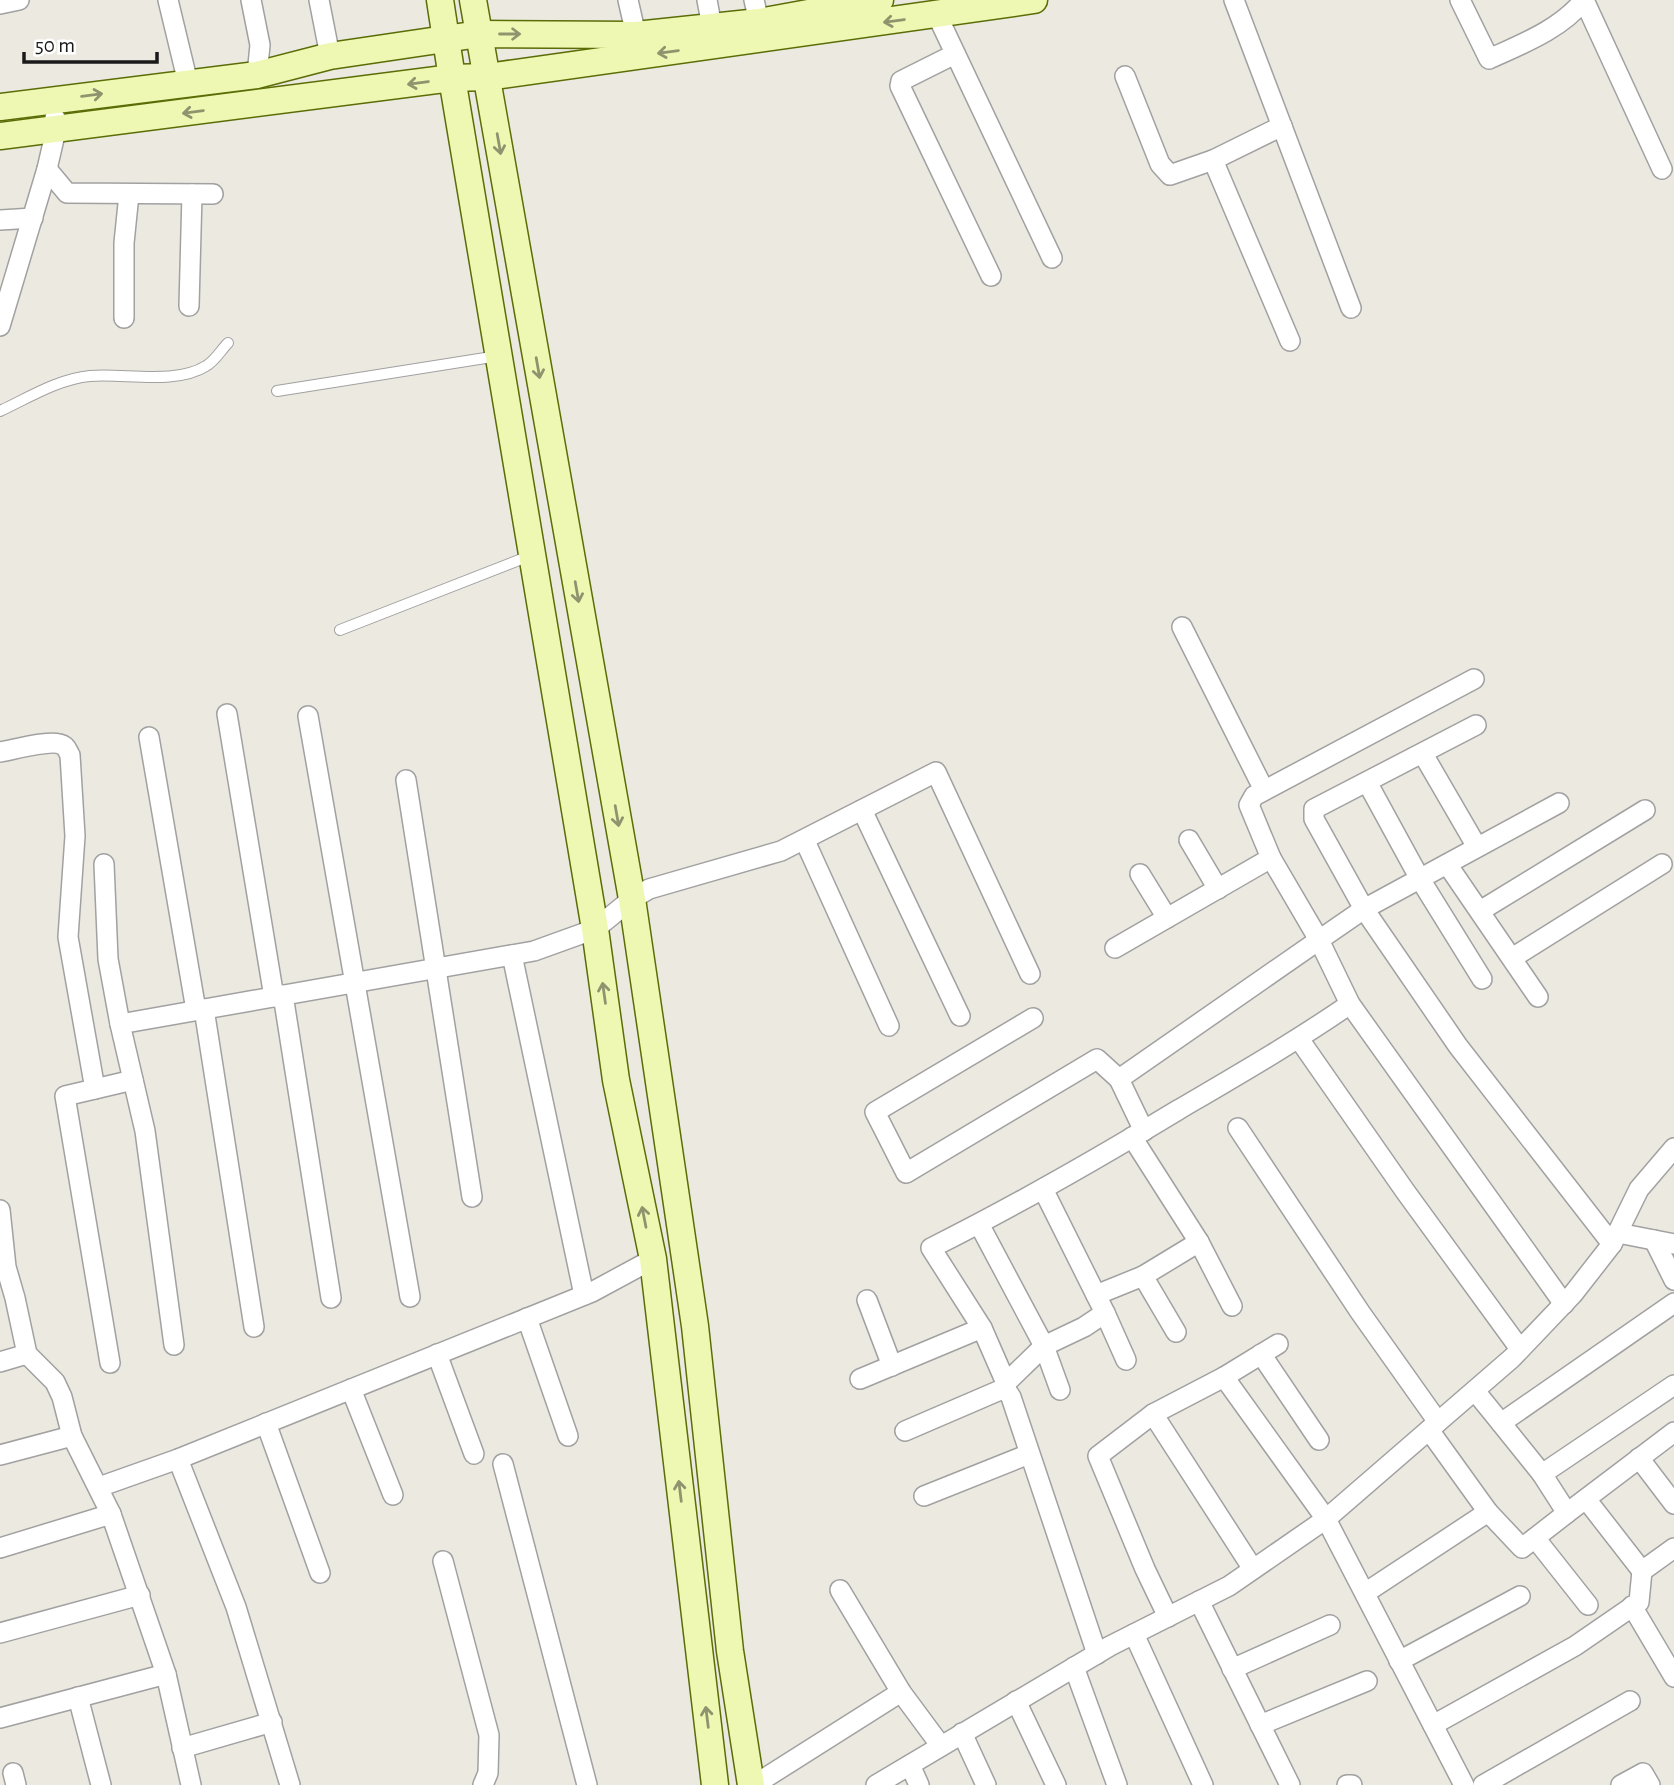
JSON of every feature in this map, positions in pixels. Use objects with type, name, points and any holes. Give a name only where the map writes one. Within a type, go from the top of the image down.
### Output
[{"type":"street","points":[[0,4],[19,0]]},
{"type":"street","points":[[168,0],[188,83]]},
{"type":"street","points":[[251,0],[260,45],[257,75]]},
{"type":"street","points":[[319,0],[330,56]]},
{"type":"street","points":[[440,0],[595,929],[617,1080],[653,1259],[715,1785]]},
{"type":"street","points":[[473,0],[632,899],[695,1326],[730,1651],[752,1785],[901,1692]]},
{"type":"street","points":[[628,0],[636,35]]},
{"type":"street","points":[[707,0],[712,27]]},
{"type":"street","points":[[0,107],[257,75],[330,56],[479,34],[636,35],[712,27],[756,11],[880,0]]},
{"type":"street","points":[[0,136],[452,78],[487,77],[1034,0]]},
{"type":"street","points":[[1234,0],[1351,308]]},
{"type":"street","points":[[1460,0],[1489,59],[1526,42],[1573,14],[1584,0],[1662,169]]},
{"type":"street","points":[[937,15],[1052,258]]},
{"type":"street","points":[[955,54],[901,81],[900,86],[991,275]]},
{"type":"street","points":[[1125,76],[1165,172],[1170,175],[1213,160],[1282,126]]},
{"type":"street","points":[[0,326],[6,282],[33,218],[47,169],[56,130],[53,99]]},
{"type":"street","points":[[1213,160],[1290,341]]},
{"type":"street","points":[[47,169],[67,193],[214,194]]},
{"type":"street","points":[[124,318],[124,243],[129,194]]},
{"type":"street","points":[[189,306],[192,194]]},
{"type":"street","points":[[0,220],[33,218]]},
{"type":"street","points":[[1182,627],[1264,790]]},
{"type":"street","points":[[1474,679],[1264,790],[1254,796],[1249,805],[1271,858],[1319,940],[1350,1004],[1564,1304]]},
{"type":"street","points":[[226,714],[279,996],[331,1298]]},
{"type":"street","points":[[308,716],[410,1297]]},
{"type":"street","points":[[1476,725],[1314,809],[1313,813],[1364,909],[1470,1062],[1615,1238],[1674,1244]]},
{"type":"street","points":[[149,737],[200,1010],[254,1327]]},
{"type":"street","points":[[0,752],[51,743],[66,747],[70,755],[75,836],[68,937],[94,1089]]},
{"type":"street","points":[[1423,754],[1477,847]]},
{"type":"street","points":[[120,1024],[534,951],[595,929],[649,889],[781,851],[936,772],[1030,974]]},
{"type":"street","points":[[406,780],[472,1197]]},
{"type":"street","points":[[1367,782],[1420,879],[1482,979]]},
{"type":"street","points":[[1119,1079],[1364,909],[1559,803]]},
{"type":"street","points":[[862,810],[960,1016]]},
{"type":"street","points":[[1479,911],[1645,810]]},
{"type":"street","points":[[1189,840],[1218,889]]},
{"type":"street","points":[[805,841],[889,1026]]},
{"type":"street","points":[[1115,948],[1271,858]]},
{"type":"street","points":[[104,864],[108,959],[145,1131],[174,1345]]},
{"type":"street","points":[[1447,864],[1538,997]]},
{"type":"street","points":[[1512,958],[1662,864]]},
{"type":"street","points":[[1140,874],[1167,918]]},
{"type":"street","points":[[512,955],[584,1295]]},
{"type":"street","points":[[1097,1654],[1011,1397],[982,1328],[931,1248],[1043,1189],[1138,1134],[1299,1039],[1350,1004]]},
{"type":"street","points":[[1033,1018],[875,1112],[906,1173],[1097,1059],[1119,1079],[1138,1134],[1232,1306]]},
{"type":"street","points":[[1299,1039],[1520,1349]]},
{"type":"street","points":[[110,1363],[65,1096],[133,1080]]},
{"type":"street","points":[[1238,1128],[1488,1511],[1522,1548],[1674,1432]]},
{"type":"street","points":[[876,1785],[1097,1654],[1229,1586],[1326,1519],[1475,1391],[1564,1304],[1615,1238],[1639,1189],[1674,1148]]},
{"type":"street","points":[[1043,1189],[1126,1360]]},
{"type":"street","points":[[0,1210],[3,1268],[15,1298],[27,1354],[55,1382],[62,1397],[72,1436],[111,1514],[166,1674],[191,1785]]},
{"type":"street","points":[[979,1224],[1044,1346],[1060,1390]]},
{"type":"street","points":[[1654,1240],[1674,1280]]},
{"type":"street","points":[[1096,1295],[1143,1276],[1199,1242]]},
{"type":"street","points":[[99,1487],[178,1459],[584,1295],[653,1259]]},
{"type":"street","points":[[1143,1276],[1176,1332]]},
{"type":"street","points":[[867,1300],[892,1366]]},
{"type":"street","points":[[1501,1423],[1674,1303]]},
{"type":"street","points":[[905,1431],[1005,1385],[1044,1346],[1084,1327],[1105,1313]]},
{"type":"street","points":[[527,1318],[568,1436]]},
{"type":"street","points":[[860,1379],[982,1328]]},
{"type":"street","points":[[1168,1616],[1145,1569],[1098,1456],[1153,1414],[1224,1377],[1269,1349],[1319,1440]]},
{"type":"street","points":[[0,1363],[27,1354]]},
{"type":"street","points":[[437,1354],[474,1454]]},
{"type":"street","points":[[1224,1377],[1326,1519],[1464,1785]]},
{"type":"street","points":[[1542,1474],[1674,1385]]},
{"type":"street","points":[[351,1389],[393,1495]]},
{"type":"street","points":[[1475,1391],[1542,1474],[1567,1513]]},
{"type":"street","points":[[1153,1414],[1253,1569]]},
{"type":"street","points":[[266,1423],[320,1573]]},
{"type":"street","points":[[0,1455],[72,1436]]},
{"type":"street","points":[[924,1496],[1029,1454]]},
{"type":"street","points":[[1639,1458],[1674,1504]]},
{"type":"street","points":[[178,1459],[236,1607],[290,1785]]},
{"type":"street","points":[[503,1464],[587,1785]]},
{"type":"street","points":[[1433,1725],[1575,1646],[1639,1602],[1643,1571],[1586,1499]]},
{"type":"street","points":[[1365,1594],[1488,1511]]},
{"type":"street","points":[[0,1548],[111,1514]]},
{"type":"street","points":[[1535,1538],[1588,1605]]},
{"type":"street","points":[[1643,1571],[1674,1548]]},
{"type":"street","points":[[443,1561],[489,1735],[488,1773],[483,1785]]},
{"type":"street","points":[[840,1590],[901,1692],[941,1746]]},
{"type":"street","points":[[0,1633],[140,1595]]},
{"type":"street","points":[[1399,1661],[1520,1596]]},
{"type":"street","points":[[1199,1601],[1290,1785]]},
{"type":"street","points":[[1632,1606],[1674,1677]]},
{"type":"street","points":[[1232,1669],[1330,1625]]},
{"type":"street","points":[[1134,1634],[1203,1785]]},
{"type":"street","points":[[1074,1667],[1116,1785]]},
{"type":"street","points":[[0,1718],[166,1674]]},
{"type":"street","points":[[1260,1725],[1367,1681]]},
{"type":"street","points":[[78,1696],[101,1785]]},
{"type":"street","points":[[1017,1701],[1056,1785]]},
{"type":"street","points":[[1483,1785],[1630,1701]]},
{"type":"street","points":[[182,1748],[272,1722]]},
{"type":"street","points":[[962,1733],[986,1785]]},
{"type":"street","points":[[910,1765],[919,1785]]},
{"type":"street","points":[[1621,1785],[1643,1773],[1650,1785]]},
{"type":"lane","points":[[0,411],[50,387],[89,376],[177,376],[196,372],[209,365],[228,343]]},
{"type":"lane","points":[[277,391],[500,355]]},
{"type":"lane","points":[[340,630],[532,555]]}]
